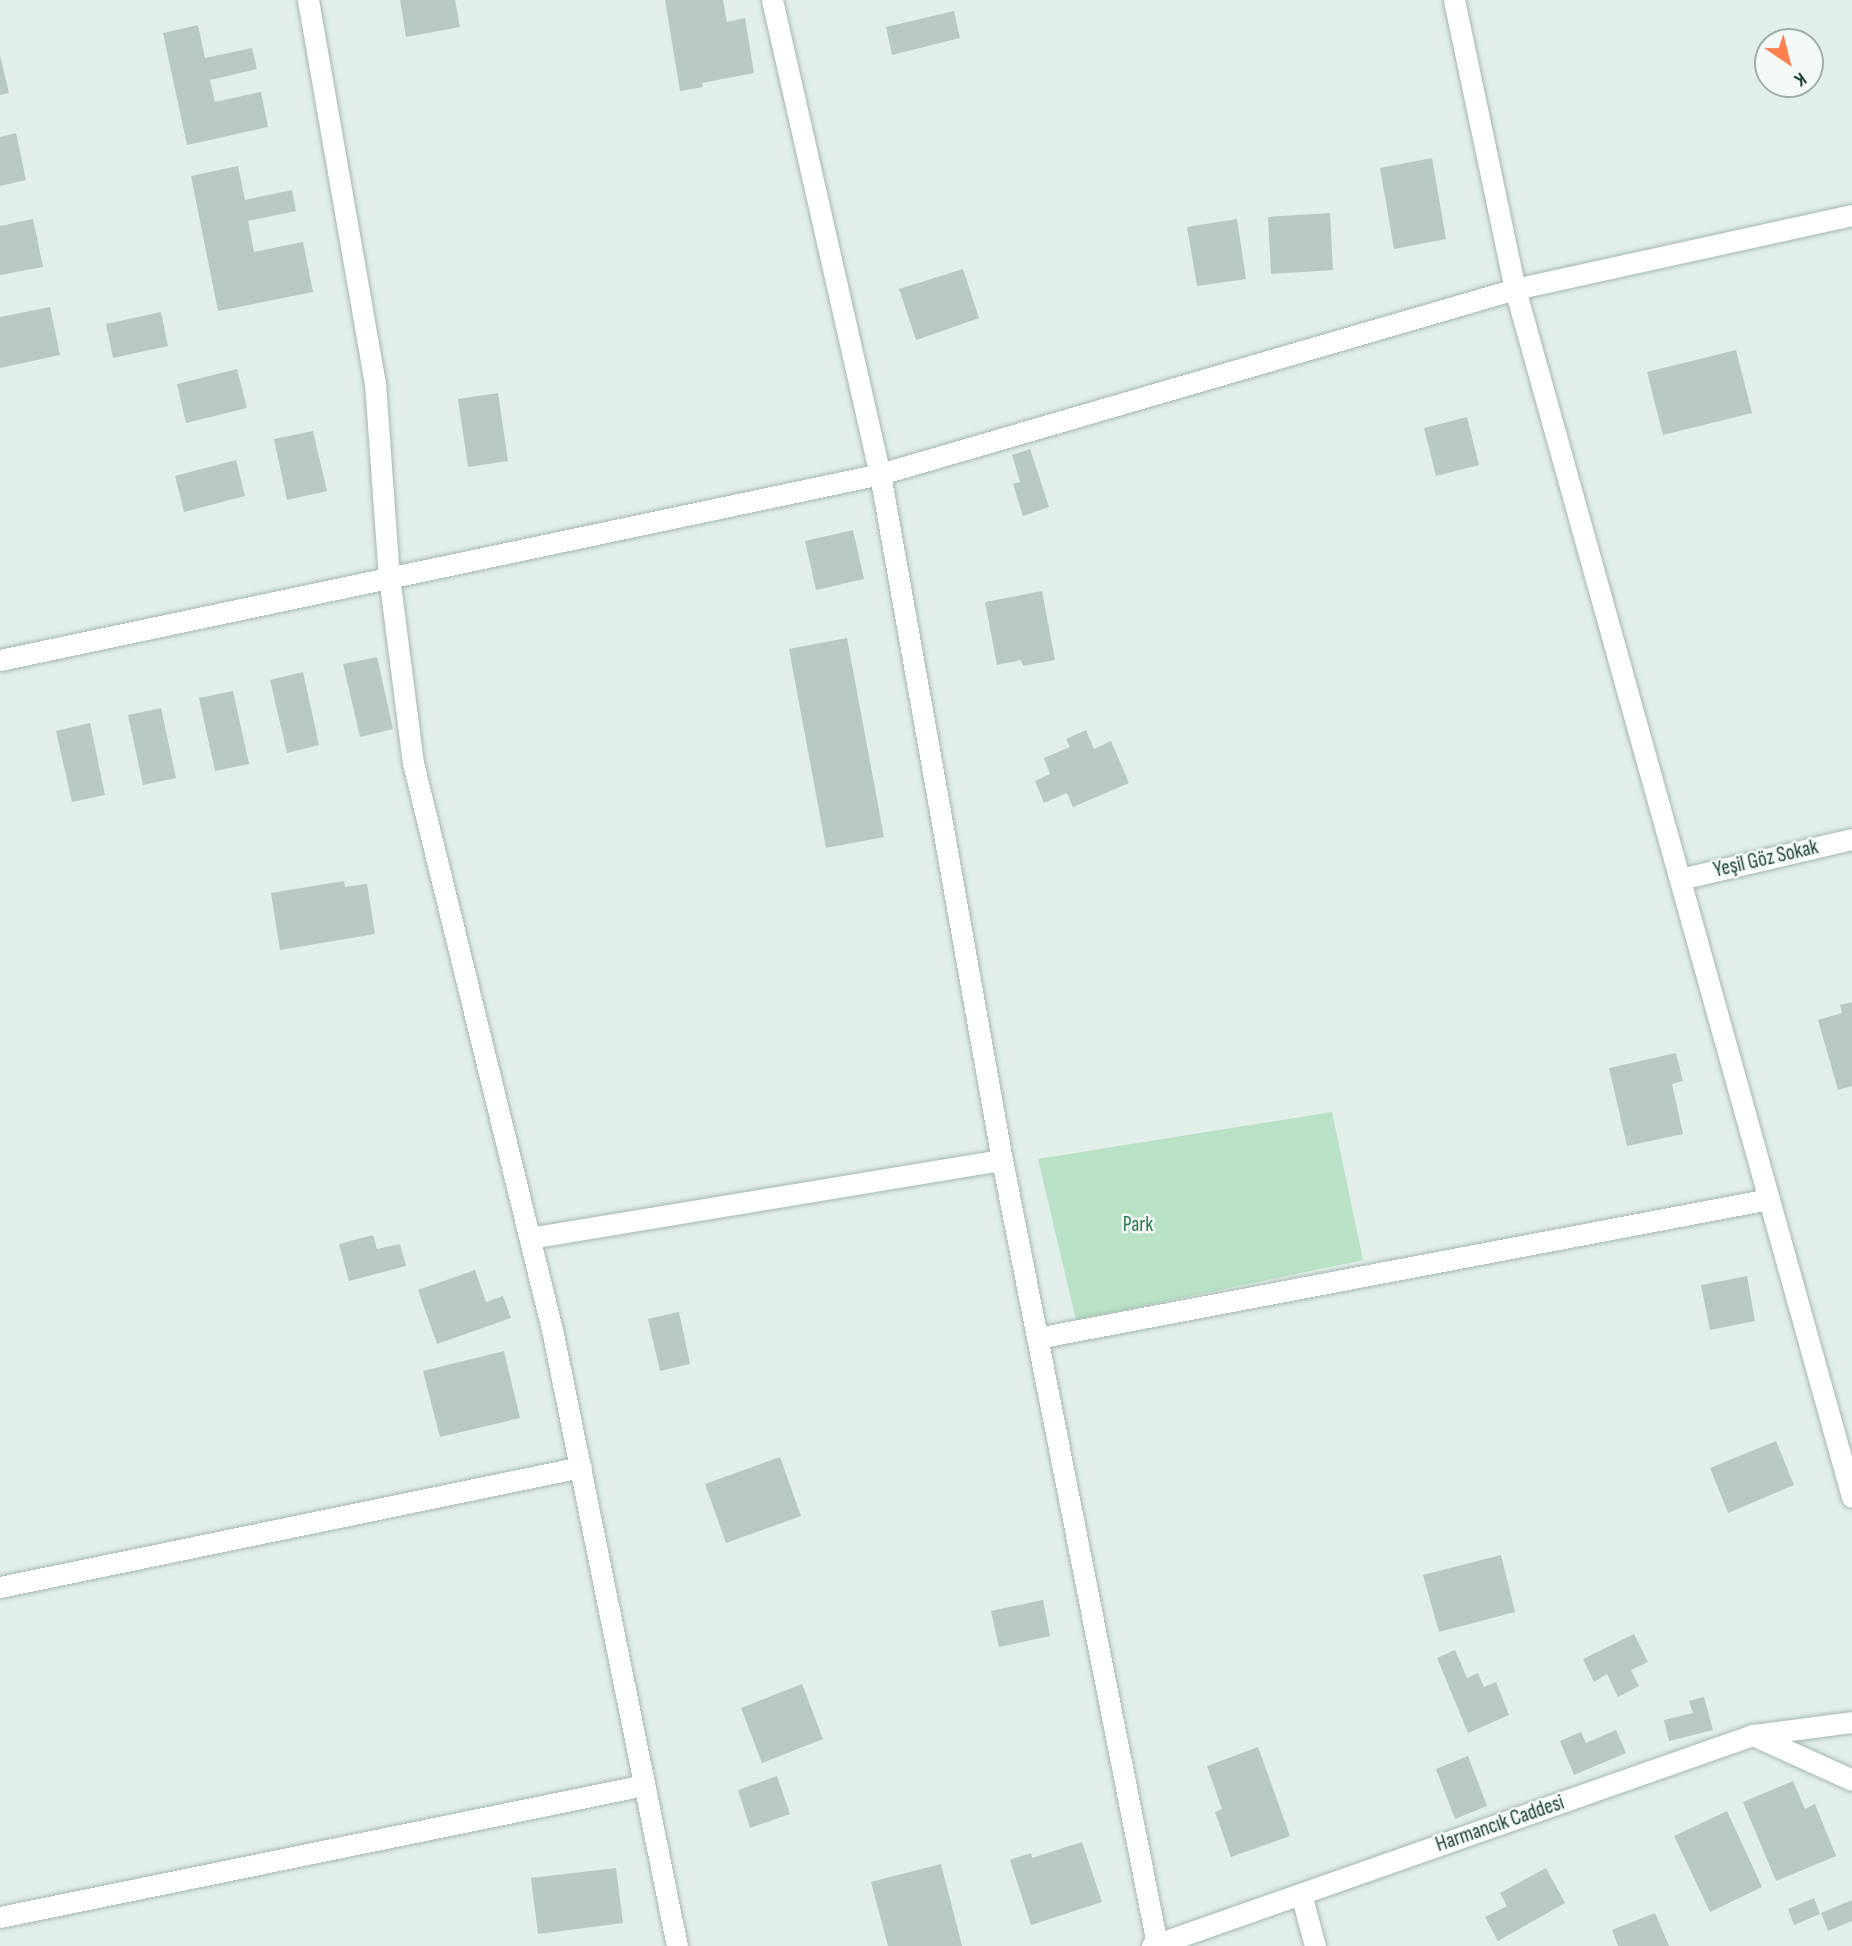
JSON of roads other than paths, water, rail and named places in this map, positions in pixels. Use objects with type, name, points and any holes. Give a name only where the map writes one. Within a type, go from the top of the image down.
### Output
[{"type":"street","points":[[308,0],[375,383],[389,576],[413,763],[530,1238],[581,1467],[677,1946]]},
{"type":"street","points":[[772,0],[880,474],[1002,1160],[1155,1945]]},
{"type":"street","points":[[1454,0],[1515,289],[1769,1199],[1843,1426],[1852,1497]]},
{"type":"street","points":[[0,660],[880,474],[1515,289],[1852,215]]},
{"type":"street","name":"Yeşil Göz Sokak","points":[[1680,879],[1852,839]]},
{"type":"street","points":[[530,1238],[1002,1160]]},
{"type":"street","points":[[1037,1338],[1769,1199]]},
{"type":"street","points":[[0,1587],[581,1467]]},
{"type":"street","name":"Harmancık Caddesi","points":[[1155,1945],[1753,1735],[1852,1722]]},
{"type":"street","points":[[1753,1735],[1852,1780]]},
{"type":"street","points":[[0,1917],[644,1785]]},
{"type":"street","points":[[1301,1894],[1315,1946]]},
{"type":"park label","name":"Park","points":[[1138,1225]]}]
